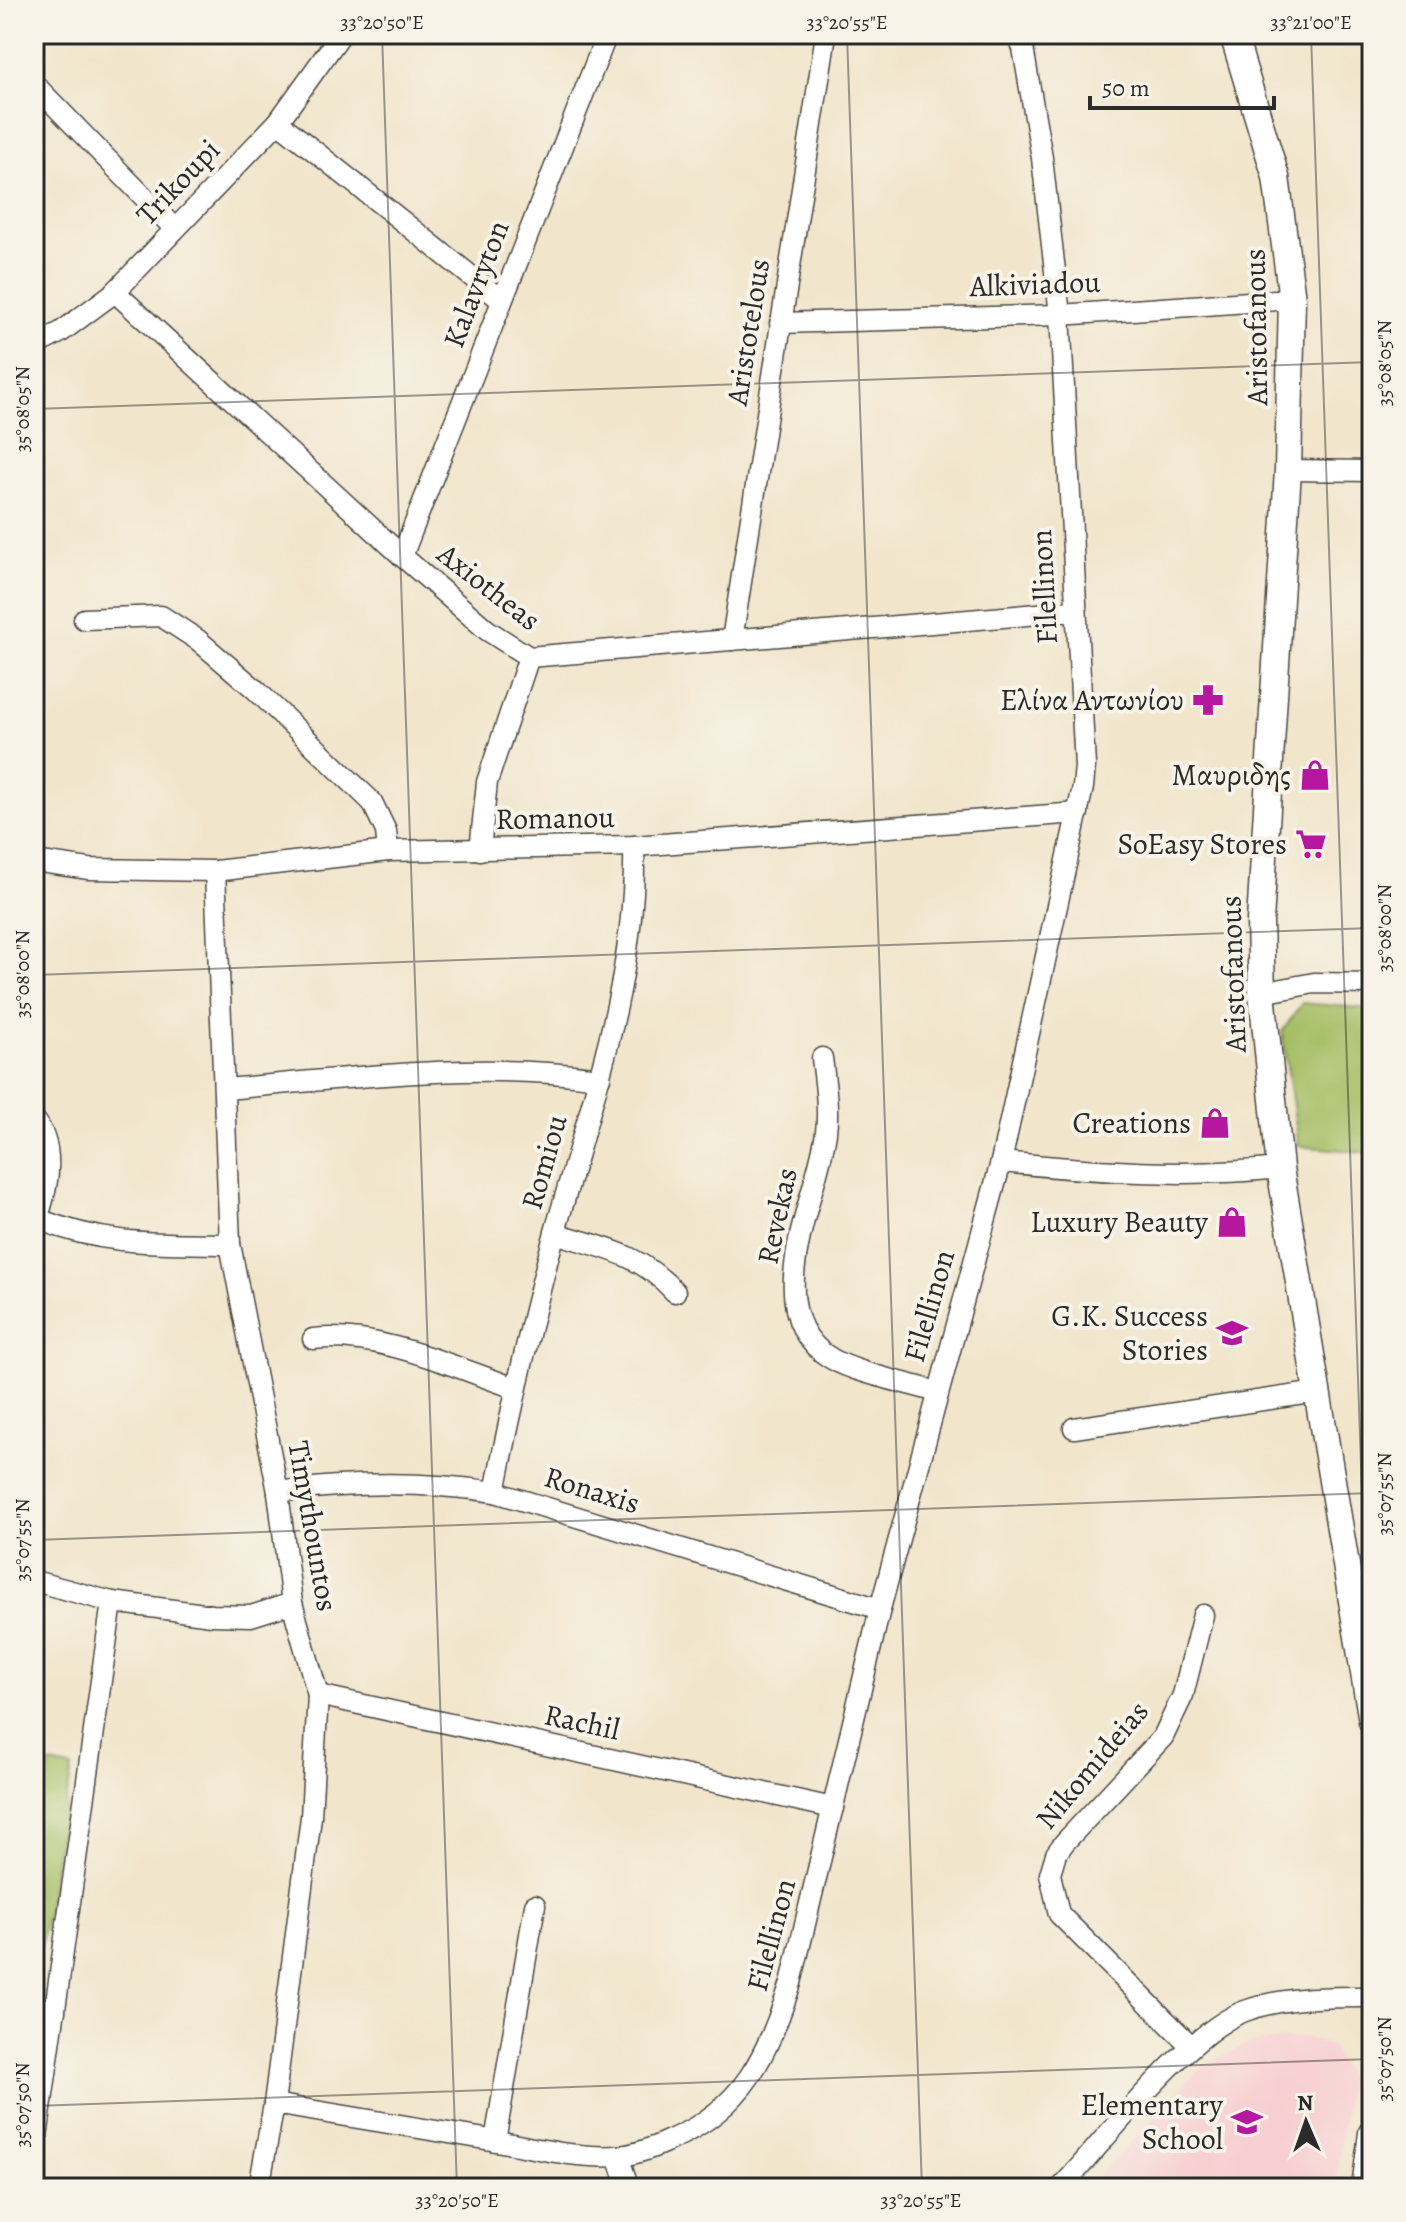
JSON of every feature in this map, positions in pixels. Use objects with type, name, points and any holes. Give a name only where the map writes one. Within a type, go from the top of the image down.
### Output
[{"type":"street","name":"Trikoupi","points":[[34,346],[61,332],[115,292],[278,122],[341,34]]},
{"type":"street","name":"Kalavryton","points":[[402,556],[607,34]]},
{"type":"street","name":"Aristotelous","points":[[732,640],[826,34]]},
{"type":"street","name":"Filellinon","points":[[274,2104],[558,2152],[618,2156],[645,2151],[692,2131],[737,2096],[761,2063],[791,1983],[880,1609],[1001,1162],[1078,813],[1085,766],[1074,611],[1060,315],[1042,158],[1023,48],[1017,34]]},
{"type":"street","name":"Aristofanous","points":[[1233,34],[1276,177],[1292,299],[1288,470],[1263,859],[1262,993],[1280,1168],[1372,1721]]},
{"type":"street","points":[[34,84],[174,228]]},
{"type":"street","points":[[278,122],[501,300]]},
{"type":"street","name":"Axiotheas","points":[[115,292],[402,556],[487,630],[529,657],[1074,611]]},
{"type":"street","name":"Alkiviadou","points":[[780,323],[1060,315],[1292,299]]},
{"type":"street","points":[[1288,470],[1372,471]]},
{"type":"street","points":[[84,619],[161,616],[198,640],[372,802],[386,831],[388,851]]},
{"type":"street","points":[[480,850],[487,782],[529,657]]},
{"type":"street","name":"Romanou","points":[[34,861],[89,869],[215,871],[388,851],[634,846],[1078,813]]},
{"type":"street","name":"Romiou","points":[[495,1492],[515,1388],[555,1233],[600,1078],[633,914],[634,846]]},
{"type":"street","name":"Timythountos","points":[[215,871],[230,1244],[278,1492],[292,1603],[318,1695],[311,1817],[274,2104],[259,2188]]},
{"type":"street","points":[[1262,993],[1314,983],[1372,984]]},
{"type":"street","name":"Revekas","points":[[822,1058],[826,1132],[795,1262],[793,1296],[798,1321],[810,1340],[832,1359],[937,1392]]},
{"type":"street","points":[[226,1089],[415,1072],[555,1072],[600,1078]]},
{"type":"street","points":[[34,1119],[47,1147],[49,1164],[36,1224],[115,1242],[230,1244]]},
{"type":"street","points":[[1001,1162],[1122,1173],[1226,1174],[1280,1168]]},
{"type":"street","points":[[555,1233],[633,1258],[651,1267],[675,1292]]},
{"type":"street","points":[[313,1339],[339,1336],[385,1345],[515,1388]]},
{"type":"street","points":[[1074,1428],[1318,1392]]},
{"type":"street","name":"Ronaxis","points":[[278,1492],[387,1482],[438,1484],[495,1492],[880,1609]]},
{"type":"street","points":[[34,1581],[112,1602],[251,1616],[292,1603]]},
{"type":"street","points":[[34,2159],[112,1602]]},
{"type":"street","name":"Nikomideias","points":[[1191,2046],[1059,1914],[1050,1874],[1056,1854],[1064,1843],[1163,1737],[1183,1695],[1203,1615]]},
{"type":"street","name":"Rachil","points":[[318,1695],[833,1808]]},
{"type":"street","points":[[495,2141],[535,1905]]},
{"type":"street","points":[[1061,2188],[1191,2046],[1243,2011],[1281,2002],[1372,1997]]},
{"type":"street","points":[[34,2007],[55,2011]]},
{"type":"street","points":[[1365,2188],[1372,2133]]},
{"type":"street","points":[[618,2156],[629,2188]]},
{"type":"shaded area","name":"Elementary School","points":[[1304,2037],[1331,2046],[1348,2077],[1336,2188],[1087,2188],[1198,2070],[1248,2043]]},
{"type":"green space","points":[[1302,1003],[1372,1009],[1372,1153],[1299,1146],[1282,1032]]},
{"type":"green space","points":[[34,1761],[72,1768],[38,1962],[34,1964]]},
{"type":"place","name":"Ελίνα Αντωνίου","points":[[1208,700]]},
{"type":"place","name":"Μαυριδης","points":[[1315,775]]},
{"type":"place","name":"SoEasy Stores","points":[[1311,844]]},
{"type":"place","name":"Creations","points":[[1215,1123]]},
{"type":"place","name":"Luxury Beauty","points":[[1232,1222]]},
{"type":"place","name":"G.K. Success Stories","points":[[1232,1333]]},
{"type":"place","name":"Elementary School","points":[[1247,2122]]}]
